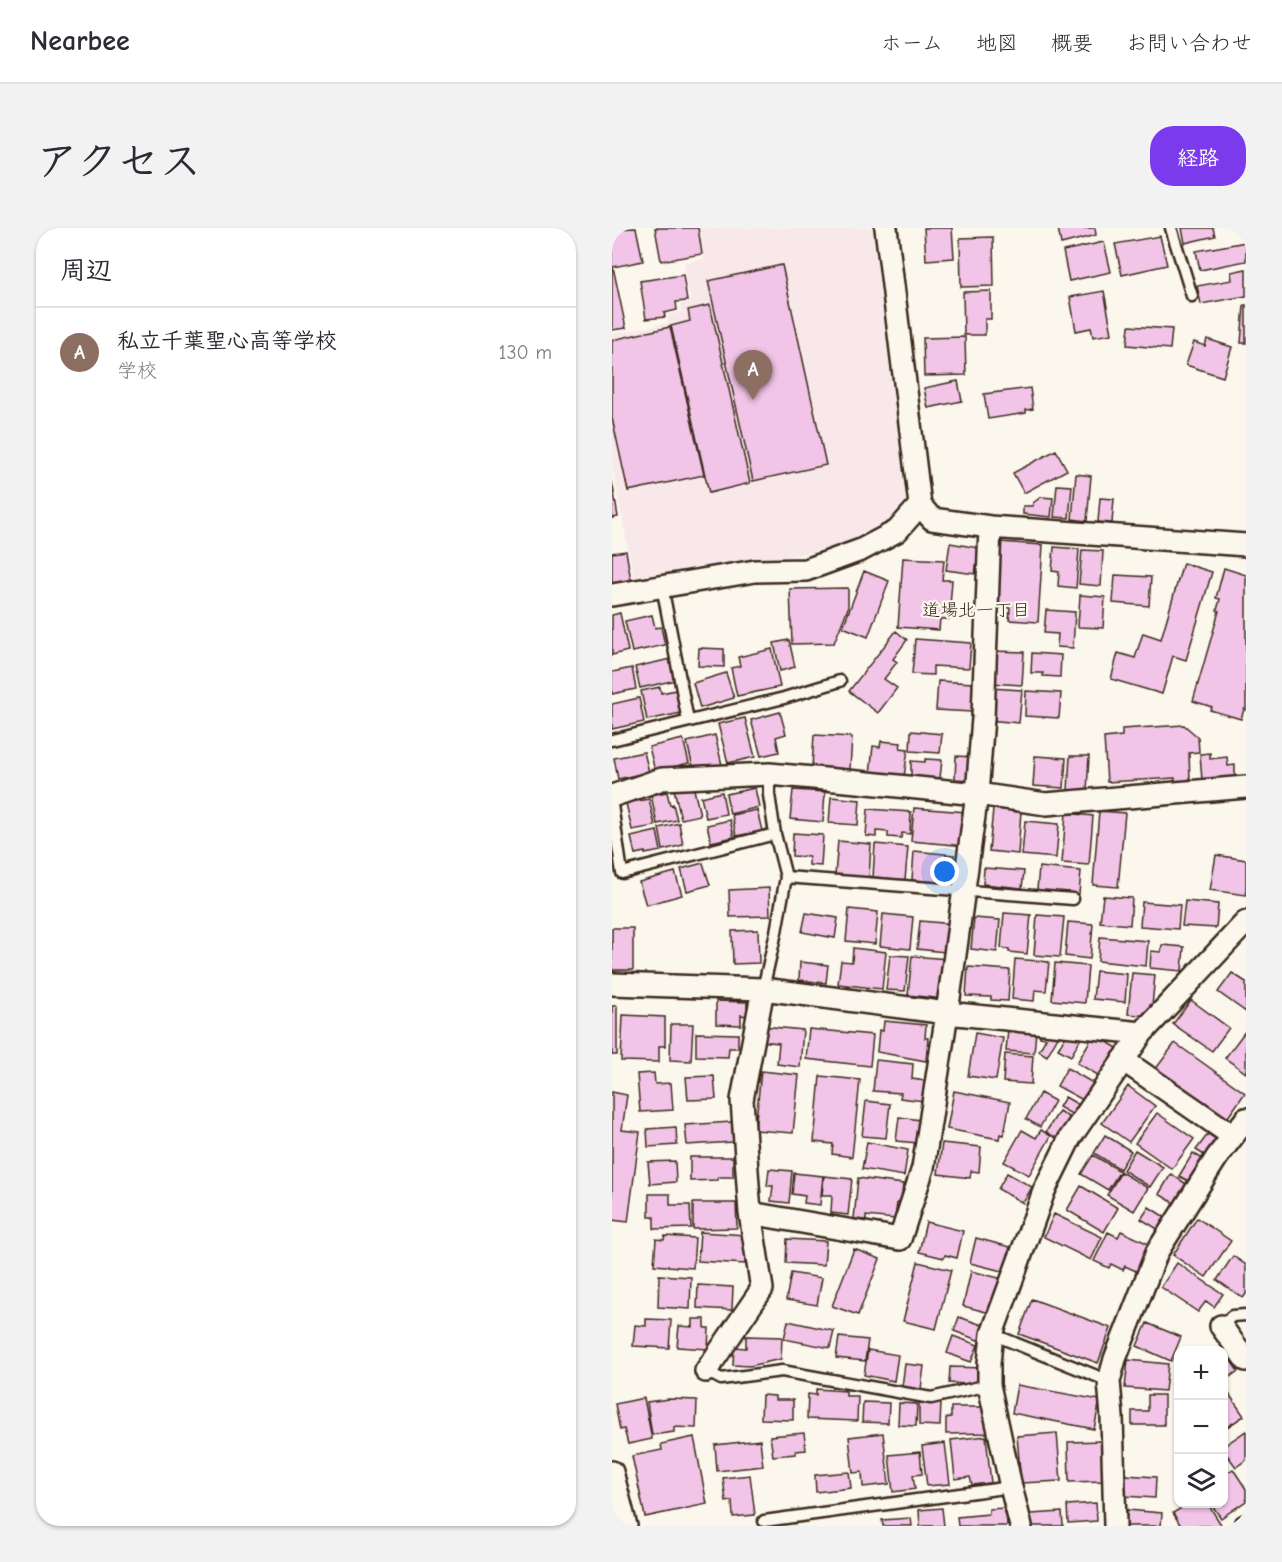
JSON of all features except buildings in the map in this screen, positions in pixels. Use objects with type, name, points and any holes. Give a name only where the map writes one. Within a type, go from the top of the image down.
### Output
[{"type":"street","points":[[886,228],[920,505],[933,519],[990,527],[1246,545]]},
{"type":"street","points":[[612,596],[755,571],[806,570],[861,550],[897,531],[920,505]]},
{"type":"street","points":[[750,1213],[900,1239],[924,1168],[977,794],[983,718],[990,527]]},
{"type":"street","points":[[612,796],[662,779],[769,774],[977,794],[1046,804],[1246,787]]},
{"type":"street","points":[[1021,1526],[989,1385],[989,1363],[992,1334],[1044,1191],[1070,1138],[1142,1033],[1246,922]]},
{"type":"street","points":[[612,984],[763,989],[947,1013],[1142,1033]]},
{"type":"street","points":[[706,1371],[762,1289],[750,1213],[742,1100],[763,989]]},
{"type":"street","points":[[1123,1060],[1233,1136]]},
{"type":"street","points":[[1115,1526],[1109,1381],[1115,1359],[1157,1252],[1217,1157],[1246,1119]]},
{"type":"street","points":[[1221,1326],[1246,1360]]},
{"type":"street","points":[[612,1472],[626,1526]]},
{"type":"lane","points":[[1171,228],[1192,296]]},
{"type":"lane","points":[[662,586],[688,721]]},
{"type":"lane","points":[[612,740],[784,698],[840,681]]},
{"type":"lane","points":[[763,989],[786,877],[775,834],[769,795],[769,774]]},
{"type":"lane","points":[[612,805],[622,873],[775,834]]},
{"type":"lane","points":[[786,877],[1073,898]]},
{"type":"lane","points":[[1221,1326],[1232,1316],[1246,1315]]},
{"type":"lane","points":[[992,1334],[1109,1381]]},
{"type":"lane","points":[[706,1371],[721,1379],[782,1371],[931,1398],[989,1385]]},
{"type":"lane","points":[[764,1521],[1011,1487]]},
{"type":"shaded area","points":[[698,228],[872,228],[908,514],[867,542],[635,584],[612,465],[612,334],[668,323],[668,315],[681,312],[680,304],[691,302],[684,263],[704,259]]},
{"type":"place","name":"私立千葉聖心高等学校","points":[[753,400]]},
{"type":"district","name":"道場北一丁目","points":[[976,610]]}]
